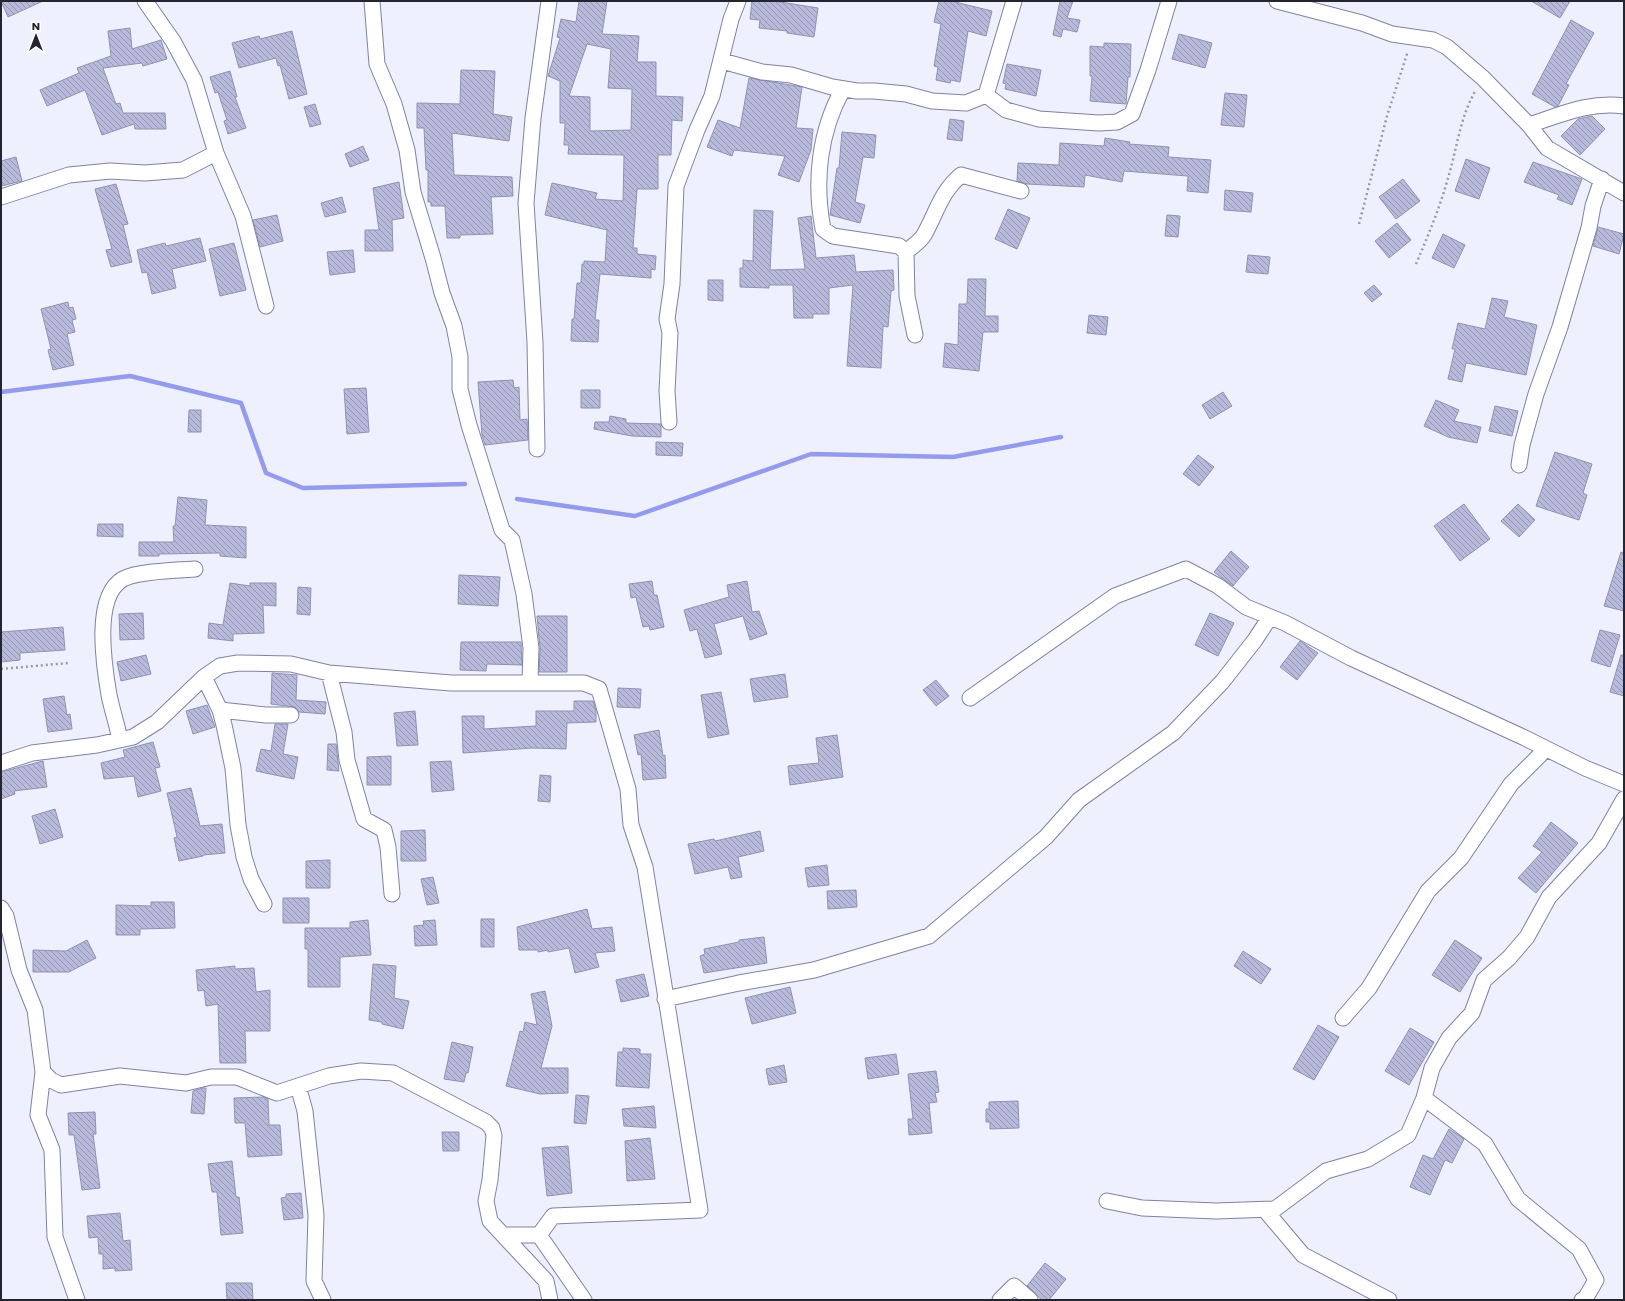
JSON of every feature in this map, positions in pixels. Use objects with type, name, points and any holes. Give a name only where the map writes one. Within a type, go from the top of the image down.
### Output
[{"type":"street","points":[[146,1],[173,41],[194,80],[216,153],[243,216],[266,306]]},
{"type":"street","points":[[372,1],[377,64],[394,104],[407,150],[413,192],[442,293],[454,326],[460,357],[460,389],[469,425],[502,530],[512,540],[524,594],[531,648],[530,682]]},
{"type":"street","points":[[537,449],[535,342],[526,204],[533,118],[549,1]]},
{"type":"street","points":[[669,422],[667,391],[670,333],[667,319],[672,284],[676,186],[697,130],[712,96],[722,61],[731,19],[738,1]]},
{"type":"street","points":[[986,95],[1014,1]]},
{"type":"street","points":[[986,95],[1006,110],[1039,119],[1116,122],[1132,114],[1146,77],[1169,1]]},
{"type":"street","points":[[1277,1],[1362,23],[1392,34],[1433,40],[1447,47],[1483,78],[1529,125],[1547,148],[1624,193]]},
{"type":"street","points":[[722,61],[762,72],[791,75],[843,89],[906,94],[932,101],[966,103],[986,95]]},
{"type":"street","points":[[843,89],[828,122],[821,152],[819,206],[824,229],[833,236],[899,246],[906,252],[907,296],[915,335]]},
{"type":"street","points":[[1529,125],[1579,108],[1600,105],[1624,106]]},
{"type":"street","points":[[1,197],[69,175],[110,171],[165,173],[183,170],[216,153]]},
{"type":"street","points":[[906,252],[923,237],[942,196],[951,184],[961,175],[1021,191]]},
{"type":"street","points":[[1519,465],[1522,445],[1536,394],[1560,327],[1589,228],[1593,206],[1602,180]]},
{"type":"street","points":[[120,740],[117,723],[109,697],[104,664],[103,631],[106,606],[111,589],[123,578],[152,572],[195,569]]},
{"type":"street","points":[[970,698],[1115,596],[1186,569],[1218,586],[1246,607],[1285,623],[1351,658],[1585,768],[1624,784]]},
{"type":"street","points":[[665,999],[739,983],[814,970],[930,936],[1046,837],[1079,800],[1173,734],[1222,682],[1255,640],[1270,617]]},
{"type":"street","points":[[1,763],[32,753],[97,745],[133,737],[157,722],[204,677],[220,666],[238,663],[291,664],[329,673],[451,683],[584,683],[598,689],[628,789],[631,824],[645,867],[700,1210],[553,1216],[539,1235]]},
{"type":"street","points":[[329,673],[344,732],[347,760],[364,819],[384,830],[388,846],[392,894]]},
{"type":"street","points":[[204,677],[220,710],[233,768],[238,824],[244,857],[251,879],[264,904]]},
{"type":"street","points":[[220,710],[266,715],[291,715]]},
{"type":"street","points":[[1344,1018],[1370,988],[1428,891],[1461,858],[1511,784],[1546,749]]},
{"type":"street","points":[[1107,1201],[1142,1208],[1216,1211],[1275,1209],[1326,1171],[1368,1158],[1408,1135],[1424,1098],[1432,1068],[1449,1038],[1472,1013],[1484,980],[1509,958],[1528,936],[1549,897],[1599,843],[1624,799]]},
{"type":"street","points":[[1,908],[6,916],[19,970],[35,1010],[43,1072],[38,1115],[52,1150],[54,1237],[77,1300]]},
{"type":"street","points":[[43,1072],[51,1080],[61,1085],[120,1076],[186,1083],[211,1077],[237,1077],[277,1093],[329,1076],[361,1071],[393,1073],[486,1122],[492,1128],[494,1136],[490,1180],[486,1201],[490,1221],[546,1281],[550,1300]]},
{"type":"street","points":[[298,1086],[306,1111],[316,1215],[314,1281],[323,1300]]},
{"type":"street","points":[[1424,1098],[1485,1144],[1518,1199],[1579,1249],[1596,1280],[1585,1299],[1582,1300]]},
{"type":"street","points":[[1266,1210],[1303,1255],[1389,1300]]},
{"type":"street","points":[[504,1235],[539,1235]]},
{"type":"street","points":[[539,1235],[584,1300]]},
{"type":"street","points":[[1000,1300],[1014,1286],[1030,1300]]},
{"type":"path","points":[[1359,224],[1387,116],[1408,51],[1409,36]]},
{"type":"path","points":[[1416,264],[1438,211],[1468,103],[1483,78]]},
{"type":"path","points":[[1,669],[68,663]]},
{"type":"building","points":[[1,1],[43,1],[8,17]]},
{"type":"building","points":[[579,1],[607,1],[602,34],[639,36],[637,62],[656,62],[656,96],[683,97],[682,121],[672,120],[671,155],[658,155],[658,189],[637,189],[633,248],[637,248],[637,254],[656,256],[655,270],[651,269],[651,278],[600,274],[595,320],[599,320],[598,342],[571,341],[572,319],[574,319],[577,283],[581,283],[582,264],[584,264],[584,261],[605,262],[607,230],[545,215],[552,183],[597,193],[595,199],[623,201],[624,155],[568,154],[569,145],[564,145],[565,123],[560,123],[560,81],[548,76],[560,38],[557,37],[561,19],[576,22]],"holes":[[[587,44],[611,49],[608,88],[632,89],[631,130],[590,131],[590,97],[569,96]]]},
{"type":"building","points":[[752,1],[774,1],[818,8],[814,37],[787,33],[787,31],[759,28],[760,20],[750,19]]},
{"type":"building","points":[[939,1],[951,1],[992,11],[986,36],[968,31],[960,82],[951,80],[950,83],[936,80],[938,67],[934,66],[941,24],[934,22]]},
{"type":"building","points":[[1060,1],[1073,1],[1067,18],[1080,20],[1077,32],[1063,29],[1061,37],[1053,35]]},
{"type":"building","points":[[1531,1],[1570,1],[1560,18]]},
{"type":"building","points":[[1571,20],[1594,33],[1566,84],[1569,85],[1558,106],[1555,107],[1532,94]]},
{"type":"building","points":[[130,28],[132,49],[161,40],[167,59],[143,66],[142,63],[103,68],[116,104],[120,103],[123,113],[165,113],[166,129],[135,129],[134,124],[102,135],[85,90],[47,106],[40,90],[79,73],[77,68],[111,56],[108,31]]},
{"type":"building","points":[[292,31],[307,94],[289,99],[280,65],[278,66],[276,58],[239,68],[232,43],[259,36],[260,39]]},
{"type":"building","points":[[1179,34],[1212,43],[1205,68],[1172,59]]},
{"type":"building","points":[[1104,43],[1131,44],[1130,77],[1128,77],[1126,104],[1090,101],[1092,76],[1090,76],[1090,46],[1104,47]]},
{"type":"building","points":[[1007,64],[1041,70],[1036,96],[1005,89],[1006,84],[1003,83]]},
{"type":"building","points":[[461,70],[495,71],[493,114],[512,117],[509,141],[452,133],[454,175],[512,177],[513,196],[491,197],[493,234],[460,235],[460,238],[447,238],[445,206],[431,206],[431,202],[428,202],[428,170],[426,170],[424,128],[417,128],[417,103],[460,104]]},
{"type":"building","points":[[230,71],[237,97],[235,97],[246,128],[228,134],[224,121],[227,120],[218,92],[215,93],[210,77]]},
{"type":"building","points":[[749,78],[802,87],[796,128],[813,129],[811,150],[799,182],[778,175],[785,156],[734,150],[732,156],[707,147],[718,120],[740,128]]},
{"type":"building","points":[[1225,93],[1247,95],[1244,127],[1221,125]]},
{"type":"building","points":[[315,104],[321,124],[310,127],[304,107]]},
{"type":"building","points":[[1592,116],[1605,129],[1580,155],[1561,136],[1578,119]]},
{"type":"building","points":[[950,119],[964,121],[962,141],[947,139]]},
{"type":"building","points":[[842,132],[876,135],[874,158],[863,157],[855,202],[865,205],[860,223],[830,215],[837,168],[839,168]]},
{"type":"building","points":[[1105,138],[1130,142],[1129,144],[1169,147],[1168,157],[1211,160],[1208,193],[1187,191],[1188,176],[1124,171],[1122,182],[1085,175],[1084,187],[1027,184],[1017,181],[1018,163],[1059,165],[1060,143],[1104,146]]},
{"type":"building","points":[[363,146],[369,160],[350,167],[345,154]]},
{"type":"building","points":[[16,157],[22,181],[1,186],[1,161]]},
{"type":"building","points":[[1466,159],[1490,168],[1479,199],[1455,191]]},
{"type":"building","points":[[1533,162],[1582,179],[1572,205],[1557,199],[1559,195],[1524,182]]},
{"type":"building","points":[[1403,179],[1420,201],[1396,219],[1379,197]]},
{"type":"building","points":[[399,182],[404,218],[392,220],[393,251],[365,251],[365,230],[379,230],[373,188]]},
{"type":"building","points":[[116,184],[128,224],[123,225],[132,262],[111,267],[106,250],[112,249],[95,189]]},
{"type":"building","points":[[1225,190],[1253,193],[1251,212],[1224,210]]},
{"type":"building","points":[[342,197],[346,212],[325,217],[321,203]]},
{"type":"building","points":[[1008,209],[1030,218],[1017,249],[995,239]]},
{"type":"building","points":[[754,210],[773,211],[770,270],[805,269],[798,218],[811,216],[816,258],[854,255],[856,272],[893,270],[894,290],[891,291],[888,327],[883,326],[881,368],[847,366],[853,285],[829,288],[829,314],[813,314],[813,318],[794,318],[793,285],[769,285],[769,288],[740,287],[740,268],[743,268],[743,260],[753,261]]},
{"type":"building","points":[[277,215],[283,241],[260,247],[253,220]]},
{"type":"building","points":[[1167,215],[1180,216],[1178,237],[1165,236]]},
{"type":"building","points":[[1397,223],[1411,240],[1389,258],[1375,241]]},
{"type":"building","points":[[1598,227],[1624,234],[1619,254],[1593,246]]},
{"type":"building","points":[[1443,234],[1465,245],[1454,268],[1432,258]]},
{"type":"building","points":[[200,238],[206,261],[172,269],[176,288],[152,294],[147,272],[142,273],[137,250],[165,243],[166,246]]},
{"type":"building","points":[[234,243],[246,290],[220,296],[209,249]]},
{"type":"building","points":[[353,250],[355,272],[330,275],[327,252]]},
{"type":"building","points":[[1248,255],[1270,257],[1268,274],[1246,272]]},
{"type":"building","points":[[968,279],[986,279],[985,316],[998,316],[998,332],[983,332],[979,371],[943,367],[945,343],[958,345],[959,304],[967,304]]},
{"type":"building","points":[[708,280],[723,280],[723,301],[708,300]]},
{"type":"building","points":[[1374,285],[1382,294],[1372,302],[1364,293]]},
{"type":"building","points":[[1492,298],[1508,301],[1504,317],[1537,325],[1526,375],[1466,363],[1462,382],[1448,379],[1455,349],[1452,349],[1458,323],[1485,329]]},
{"type":"building","points":[[68,302],[69,308],[73,307],[76,319],[72,320],[75,332],[67,334],[74,365],[53,370],[48,350],[51,349],[41,309]]},
{"type":"building","points":[[1089,315],[1108,317],[1106,335],[1087,333]]},
{"type":"building","points":[[513,380],[514,388],[519,387],[520,420],[527,419],[528,440],[485,445],[482,435],[478,382]]},
{"type":"building","points":[[366,388],[369,432],[347,434],[344,389]]},
{"type":"building","points":[[581,390],[600,390],[600,408],[581,408]]},
{"type":"building","points":[[1223,392],[1232,406],[1210,419],[1202,405]]},
{"type":"building","points":[[1436,400],[1459,410],[1454,421],[1481,427],[1477,443],[1448,437],[1424,426]]},
{"type":"building","points":[[1495,406],[1518,411],[1512,436],[1489,431]]},
{"type":"building","points":[[189,410],[201,410],[201,432],[188,432]]},
{"type":"building","points":[[610,416],[626,419],[626,423],[661,424],[661,437],[632,436],[594,429],[595,422],[609,422]]},
{"type":"building","points":[[656,442],[683,443],[682,456],[656,455]]},
{"type":"building","points":[[1555,452],[1592,464],[1583,493],[1587,495],[1579,520],[1536,506]]},
{"type":"building","points":[[1198,455],[1214,467],[1199,486],[1183,474]]},
{"type":"building","points":[[178,497],[207,500],[205,525],[246,527],[246,558],[220,556],[220,553],[159,554],[159,556],[139,556],[139,542],[174,542],[173,526],[175,526]]},
{"type":"building","points":[[1464,504],[1490,539],[1460,561],[1434,526]]},
{"type":"building","points":[[1518,504],[1535,520],[1519,537],[1501,521]]},
{"type":"building","points":[[98,524],[123,524],[123,537],[97,536]]},
{"type":"building","points":[[1231,551],[1249,567],[1233,586],[1214,572]]},
{"type":"building","points":[[1621,552],[1624,553],[1624,611],[1604,606]]},
{"type":"building","points":[[459,575],[500,577],[498,606],[458,604]]},
{"type":"building","points":[[652,581],[654,595],[657,595],[664,627],[650,630],[649,626],[643,627],[636,597],[631,598],[629,584]]},
{"type":"building","points":[[747,581],[752,612],[759,611],[767,634],[750,640],[743,616],[714,624],[722,654],[705,658],[697,629],[690,631],[684,610],[729,597],[727,585]]},
{"type":"building","points":[[230,583],[250,586],[250,583],[276,583],[276,606],[263,605],[264,633],[233,634],[233,641],[208,638],[209,623],[223,625]]},
{"type":"building","points":[[298,587],[311,588],[310,615],[297,614]]},
{"type":"building","points":[[143,613],[144,639],[120,640],[119,614]]},
{"type":"building","points":[[1210,613],[1234,623],[1218,656],[1195,645]]},
{"type":"building","points":[[537,616],[567,616],[567,672],[539,672],[540,648]]},
{"type":"building","points":[[63,627],[65,650],[20,653],[20,660],[1,662],[1,632]]},
{"type":"building","points":[[1600,630],[1620,635],[1610,667],[1591,661]]},
{"type":"building","points":[[1300,641],[1318,653],[1297,680],[1280,667]]},
{"type":"building","points":[[461,642],[521,642],[522,665],[487,664],[486,671],[460,670]]},
{"type":"building","points":[[146,655],[151,674],[121,681],[117,662]]},
{"type":"building","points":[[1621,655],[1624,655],[1624,696],[1610,692]]},
{"type":"building","points":[[272,673],[297,675],[296,700],[326,702],[325,714],[299,712],[295,707],[271,704]]},
{"type":"building","points":[[785,674],[788,697],[754,702],[750,679]]},
{"type":"building","points":[[936,680],[949,696],[936,706],[923,690]]},
{"type":"building","points":[[618,688],[641,689],[640,708],[617,707]]},
{"type":"building","points":[[721,692],[729,734],[708,738],[701,695]]},
{"type":"building","points":[[64,696],[67,715],[70,714],[72,729],[48,732],[43,699]]},
{"type":"building","points":[[574,701],[593,701],[596,711],[596,722],[567,723],[566,749],[532,748],[463,753],[462,716],[484,716],[484,729],[536,726],[536,711],[574,711]]},
{"type":"building","points":[[207,705],[215,727],[193,734],[186,711]]},
{"type":"building","points":[[415,711],[418,745],[397,746],[394,713]]},
{"type":"building","points":[[275,724],[288,724],[283,754],[298,757],[294,779],[256,771],[261,749],[271,751]]},
{"type":"building","points":[[659,730],[663,756],[665,755],[666,778],[643,780],[641,754],[638,755],[634,735]]},
{"type":"building","points":[[837,735],[843,777],[790,785],[788,766],[819,763],[816,738]]},
{"type":"building","points":[[153,742],[160,767],[155,768],[161,791],[138,797],[134,776],[104,779],[101,763],[125,757],[123,750]]},
{"type":"building","points":[[328,744],[336,744],[339,771],[327,770]]},
{"type":"building","points":[[391,756],[391,785],[367,785],[367,757]]},
{"type":"building","points":[[43,761],[47,787],[14,791],[15,794],[1,799],[1,772]]},
{"type":"building","points":[[451,761],[454,790],[432,792],[430,762]]},
{"type":"building","points":[[540,775],[551,776],[550,802],[538,801]]},
{"type":"building","points":[[191,788],[200,826],[222,824],[225,853],[203,855],[179,861],[174,838],[177,837],[167,793]]},
{"type":"building","points":[[55,809],[63,837],[40,844],[32,816]]},
{"type":"building","points":[[1551,822],[1578,843],[1536,893],[1518,878],[1542,852],[1533,846]]},
{"type":"building","points":[[425,830],[426,861],[401,861],[401,831]]},
{"type":"building","points":[[760,831],[764,851],[738,857],[742,877],[731,879],[728,867],[695,874],[688,844],[714,839],[715,841]]},
{"type":"building","points":[[330,860],[330,888],[306,888],[306,861]]},
{"type":"building","points":[[827,865],[829,885],[808,887],[805,868]]},
{"type":"building","points":[[433,877],[439,903],[427,905],[421,879]]},
{"type":"building","points":[[856,890],[857,907],[828,909],[827,891]]},
{"type":"building","points":[[283,898],[309,898],[309,923],[283,923]]},
{"type":"building","points":[[151,902],[174,902],[175,928],[140,929],[140,935],[116,935],[116,905],[151,906]]},
{"type":"building","points":[[587,909],[592,929],[612,927],[615,951],[595,953],[599,967],[575,973],[569,948],[548,952],[548,950],[538,952],[538,950],[519,950],[517,927]]},
{"type":"building","points":[[481,919],[494,919],[494,947],[481,947]]},
{"type":"building","points":[[368,920],[371,955],[340,957],[340,987],[308,987],[308,949],[305,949],[305,928],[350,928],[350,922]]},
{"type":"building","points":[[435,920],[437,945],[415,946],[414,926],[424,925],[423,921]]},
{"type":"building","points":[[764,937],[767,963],[704,973],[700,956],[705,954],[704,949],[739,942],[739,940]]},
{"type":"building","points":[[87,940],[96,958],[69,972],[33,972],[33,950],[66,951]]},
{"type":"building","points":[[1455,940],[1482,958],[1460,992],[1432,975]]},
{"type":"building","points":[[1243,951],[1271,969],[1261,984],[1234,966]]},
{"type":"building","points":[[373,964],[396,966],[394,998],[409,1001],[403,1029],[382,1024],[382,1022],[369,1020]]},
{"type":"building","points":[[235,966],[235,969],[254,968],[256,992],[270,990],[270,1031],[245,1031],[246,1063],[220,1063],[218,1004],[206,1006],[204,990],[198,991],[196,970]]},
{"type":"building","points":[[644,974],[649,996],[621,1002],[616,980]]},
{"type":"building","points":[[790,987],[796,1013],[752,1024],[745,998]]},
{"type":"building","points":[[545,991],[552,1026],[541,1068],[568,1068],[568,1093],[540,1094],[506,1086],[520,1031],[523,1032],[525,1022],[537,1025],[531,994]]},
{"type":"building","points":[[1318,1025],[1339,1037],[1314,1080],[1293,1069]]},
{"type":"building","points":[[1410,1028],[1434,1042],[1409,1085],[1385,1071]]},
{"type":"building","points":[[452,1042],[473,1047],[468,1073],[466,1073],[464,1082],[444,1079]]},
{"type":"building","points":[[623,1048],[640,1049],[640,1054],[651,1054],[649,1088],[616,1086],[618,1052],[623,1052]]},
{"type":"building","points":[[896,1054],[899,1074],[868,1079],[865,1058]]},
{"type":"building","points":[[784,1065],[787,1082],[769,1085],[766,1069]]},
{"type":"building","points":[[936,1071],[939,1092],[935,1093],[937,1102],[929,1103],[932,1133],[909,1135],[908,1119],[913,1119],[908,1074]]},
{"type":"building","points":[[206,1088],[204,1114],[191,1113],[193,1091]]},
{"type":"building","points":[[576,1095],[589,1096],[586,1124],[574,1123]]},
{"type":"building","points":[[264,1097],[268,1099],[269,1125],[280,1125],[282,1155],[248,1157],[245,1123],[235,1123],[234,1098]]},
{"type":"building","points":[[1018,1101],[1019,1128],[990,1129],[990,1122],[986,1122],[986,1109],[989,1109],[989,1102]]},
{"type":"building","points":[[654,1106],[656,1128],[624,1126],[622,1109]]},
{"type":"building","points":[[95,1112],[96,1134],[93,1134],[100,1188],[82,1190],[74,1135],[69,1135],[68,1113]]},
{"type":"building","points":[[1449,1129],[1464,1139],[1452,1163],[1445,1160],[1430,1195],[1410,1187],[1423,1155],[1433,1159]]},
{"type":"building","points":[[442,1132],[459,1132],[459,1151],[443,1151]]},
{"type":"building","points":[[650,1138],[655,1179],[627,1181],[625,1141]]},
{"type":"building","points":[[568,1146],[572,1193],[547,1196],[542,1148]]},
{"type":"building","points":[[232,1161],[236,1197],[239,1197],[243,1233],[221,1235],[217,1192],[212,1192],[208,1164]]},
{"type":"building","points":[[301,1193],[303,1218],[284,1220],[281,1198],[286,1197],[286,1194]]},
{"type":"building","points":[[120,1213],[123,1241],[130,1240],[132,1270],[115,1271],[115,1268],[103,1269],[103,1254],[99,1254],[98,1237],[89,1238],[87,1216]]},
{"type":"building","points":[[1045,1263],[1066,1279],[1049,1300],[1042,1300],[1027,1286]]},
{"type":"building","points":[[226,1283],[252,1283],[253,1300],[227,1300]]},
{"type":"waterway","points":[[1,392],[130,376],[241,403],[266,473],[303,488],[465,484]]},
{"type":"waterway","points":[[517,499],[635,516],[811,454],[953,457],[1061,437]]}]
